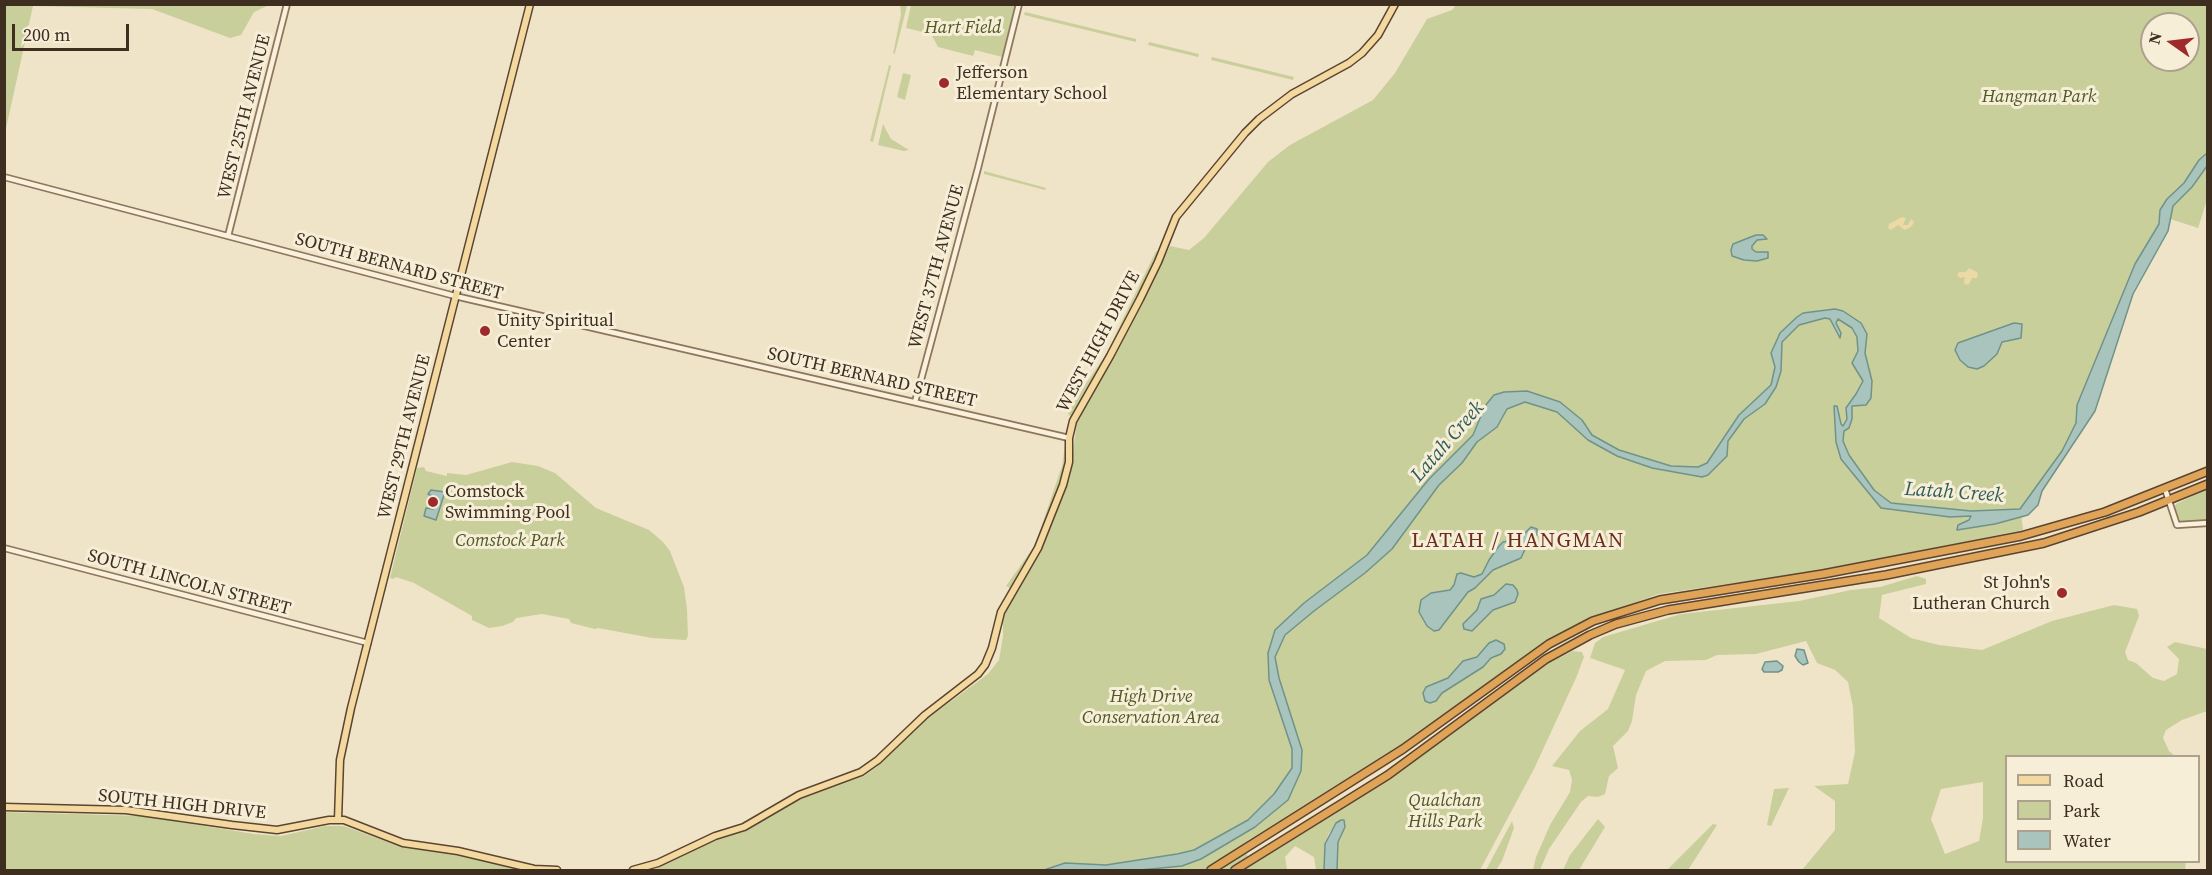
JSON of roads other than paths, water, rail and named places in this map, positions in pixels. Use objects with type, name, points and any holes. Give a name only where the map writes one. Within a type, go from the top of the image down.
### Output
[{"type":"highway","points":[[1211,870],[1403,749],[1549,644],[1593,621],[1660,600],[1812,576],[2021,536],[2086,518],[2208,471]]},
{"type":"highway","points":[[1235,870],[1388,775],[1546,659],[1616,624],[1668,610],[1886,575],[2044,543],[2139,512],[2208,484]]},
{"type":"main road","name":"WEST 29TH AVENUE","points":[[338,820],[341,755],[530,4]]},
{"type":"main road","name":"WEST HIGH DRIVE","points":[[633,870],[658,863],[715,836],[753,823],[799,795],[861,772],[878,760],[925,715],[970,681],[984,665],[992,648],[1001,612],[1038,548],[1063,484],[1069,462],[1069,438],[1073,421],[1144,291],[1176,217],[1259,119],[1292,94],[1349,63],[1362,53],[1378,35],[1395,4]]},
{"type":"main road","name":"SOUTH HIGH DRIVE","points":[[4,807],[126,810],[277,830],[338,820],[355,824],[403,843],[458,851],[534,868],[557,870]]},
{"type":"street","name":"WEST 37TH AVENUE","points":[[915,402],[1019,4]]},
{"type":"street","name":"WEST 25TH AVENUE","points":[[228,236],[287,5]]},
{"type":"street","name":"SOUTH BERNARD STREET","points":[[4,177],[455,296],[1069,438]]},
{"type":"street","points":[[2165,489],[2176,525],[2208,524]]},
{"type":"street","name":"SOUTH LINCOLN STREET","points":[[4,548],[368,643]]},
{"type":"water","points":[[2207,153],[2207,166],[2192,187],[2173,206],[2168,231],[2133,294],[2095,411],[2042,491],[2038,505],[2028,515],[1995,524],[1957,530],[1958,525],[1969,520],[1971,516],[1950,517],[1881,508],[1841,459],[1836,442],[1834,406],[1837,406],[1843,426],[1847,419],[1846,408],[1863,381],[1852,363],[1858,351],[1857,337],[1852,328],[1838,319],[1836,323],[1841,333],[1840,338],[1830,319],[1825,318],[1799,325],[1782,342],[1781,371],[1776,387],[1765,404],[1744,419],[1728,441],[1727,456],[1708,475],[1702,477],[1652,468],[1617,456],[1588,440],[1557,412],[1525,402],[1507,409],[1497,427],[1477,442],[1462,463],[1439,485],[1392,549],[1285,635],[1275,657],[1279,678],[1302,750],[1301,771],[1288,800],[1255,827],[1201,859],[1182,866],[1140,870],[1044,870],[1065,863],[1106,865],[1194,850],[1248,820],[1274,794],[1292,768],[1292,749],[1269,680],[1268,653],[1275,630],[1304,603],[1367,555],[1429,479],[1473,435],[1485,406],[1494,395],[1527,391],[1560,402],[1582,420],[1592,435],[1619,450],[1671,466],[1698,467],[1707,463],[1739,415],[1771,385],[1775,367],[1771,353],[1780,333],[1803,313],[1835,309],[1843,311],[1861,323],[1867,334],[1865,353],[1872,381],[1871,398],[1866,405],[1852,406],[1852,419],[1849,428],[1844,431],[1843,441],[1849,455],[1874,490],[1891,503],[1971,511],[2020,509],[2062,451],[2076,423],[2077,405],[2135,264],[2159,224],[2160,210]]},
{"type":"water","points":[[1756,235],[1763,235],[1767,239],[1757,240],[1752,249],[1756,252],[1768,252],[1768,258],[1757,261],[1732,256],[1733,244]]},
{"type":"water","points":[[2014,323],[2022,324],[2021,338],[2002,342],[1997,354],[1984,366],[1977,369],[1968,367],[1960,360],[1955,350],[1958,343]]},
{"type":"water","points":[[431,490],[445,492],[436,520],[424,516],[426,508],[433,509],[434,505],[430,504],[431,499],[435,500],[435,498],[428,494]]},
{"type":"water","points":[[1531,527],[1537,529],[1537,535],[1527,545],[1521,558],[1493,570],[1468,592],[1439,630],[1434,631],[1427,626],[1419,612],[1421,600],[1431,593],[1450,590],[1457,574],[1474,577],[1482,574],[1489,560],[1503,542],[1519,539]]},
{"type":"water","points":[[1506,584],[1513,585],[1517,590],[1515,602],[1493,610],[1472,631],[1464,629],[1463,624],[1477,610],[1481,599],[1494,595]]},
{"type":"water","points":[[1496,640],[1504,644],[1505,649],[1501,654],[1491,658],[1483,667],[1442,693],[1436,701],[1430,703],[1425,701],[1423,693],[1426,687],[1448,678],[1463,661],[1477,657],[1489,643]]},
{"type":"water","points":[[1797,649],[1804,650],[1808,663],[1803,665],[1799,662],[1795,656]]},
{"type":"water","points":[[1777,661],[1783,666],[1782,670],[1764,672],[1762,669],[1765,662]]},
{"type":"water","points":[[1344,820],[1345,827],[1338,842],[1337,870],[1324,870],[1325,844],[1336,823]]},
{"type":"place","name":"Jefferson Elementary School","points":[[944,83]]},
{"type":"place","name":"Unity Spiritual Center","points":[[485,331]]},
{"type":"place","name":"Comstock Swimming Pool","points":[[433,502]]},
{"type":"place","name":"St John's Lutheran Church","points":[[2062,593]]},
{"type":"district","name":"LATAH / HANGMAN","points":[[1518,542]]},
{"type":"park label","name":"Hart Field","points":[[963,28]]},
{"type":"park label","name":"Hangman Park","points":[[2039,97]]},
{"type":"park label","name":"Comstock Park","points":[[510,541]]},
{"type":"park label","name":"High Drive Conservation Area","points":[[1151,707]]},
{"type":"park label","name":"Qualchan Hills Park","points":[[1445,811]]},
{"type":"water label","name":"Latah Creek","points":[[1448,442]]},
{"type":"water label","name":"Latah Creek","points":[[1954,493]]}]
